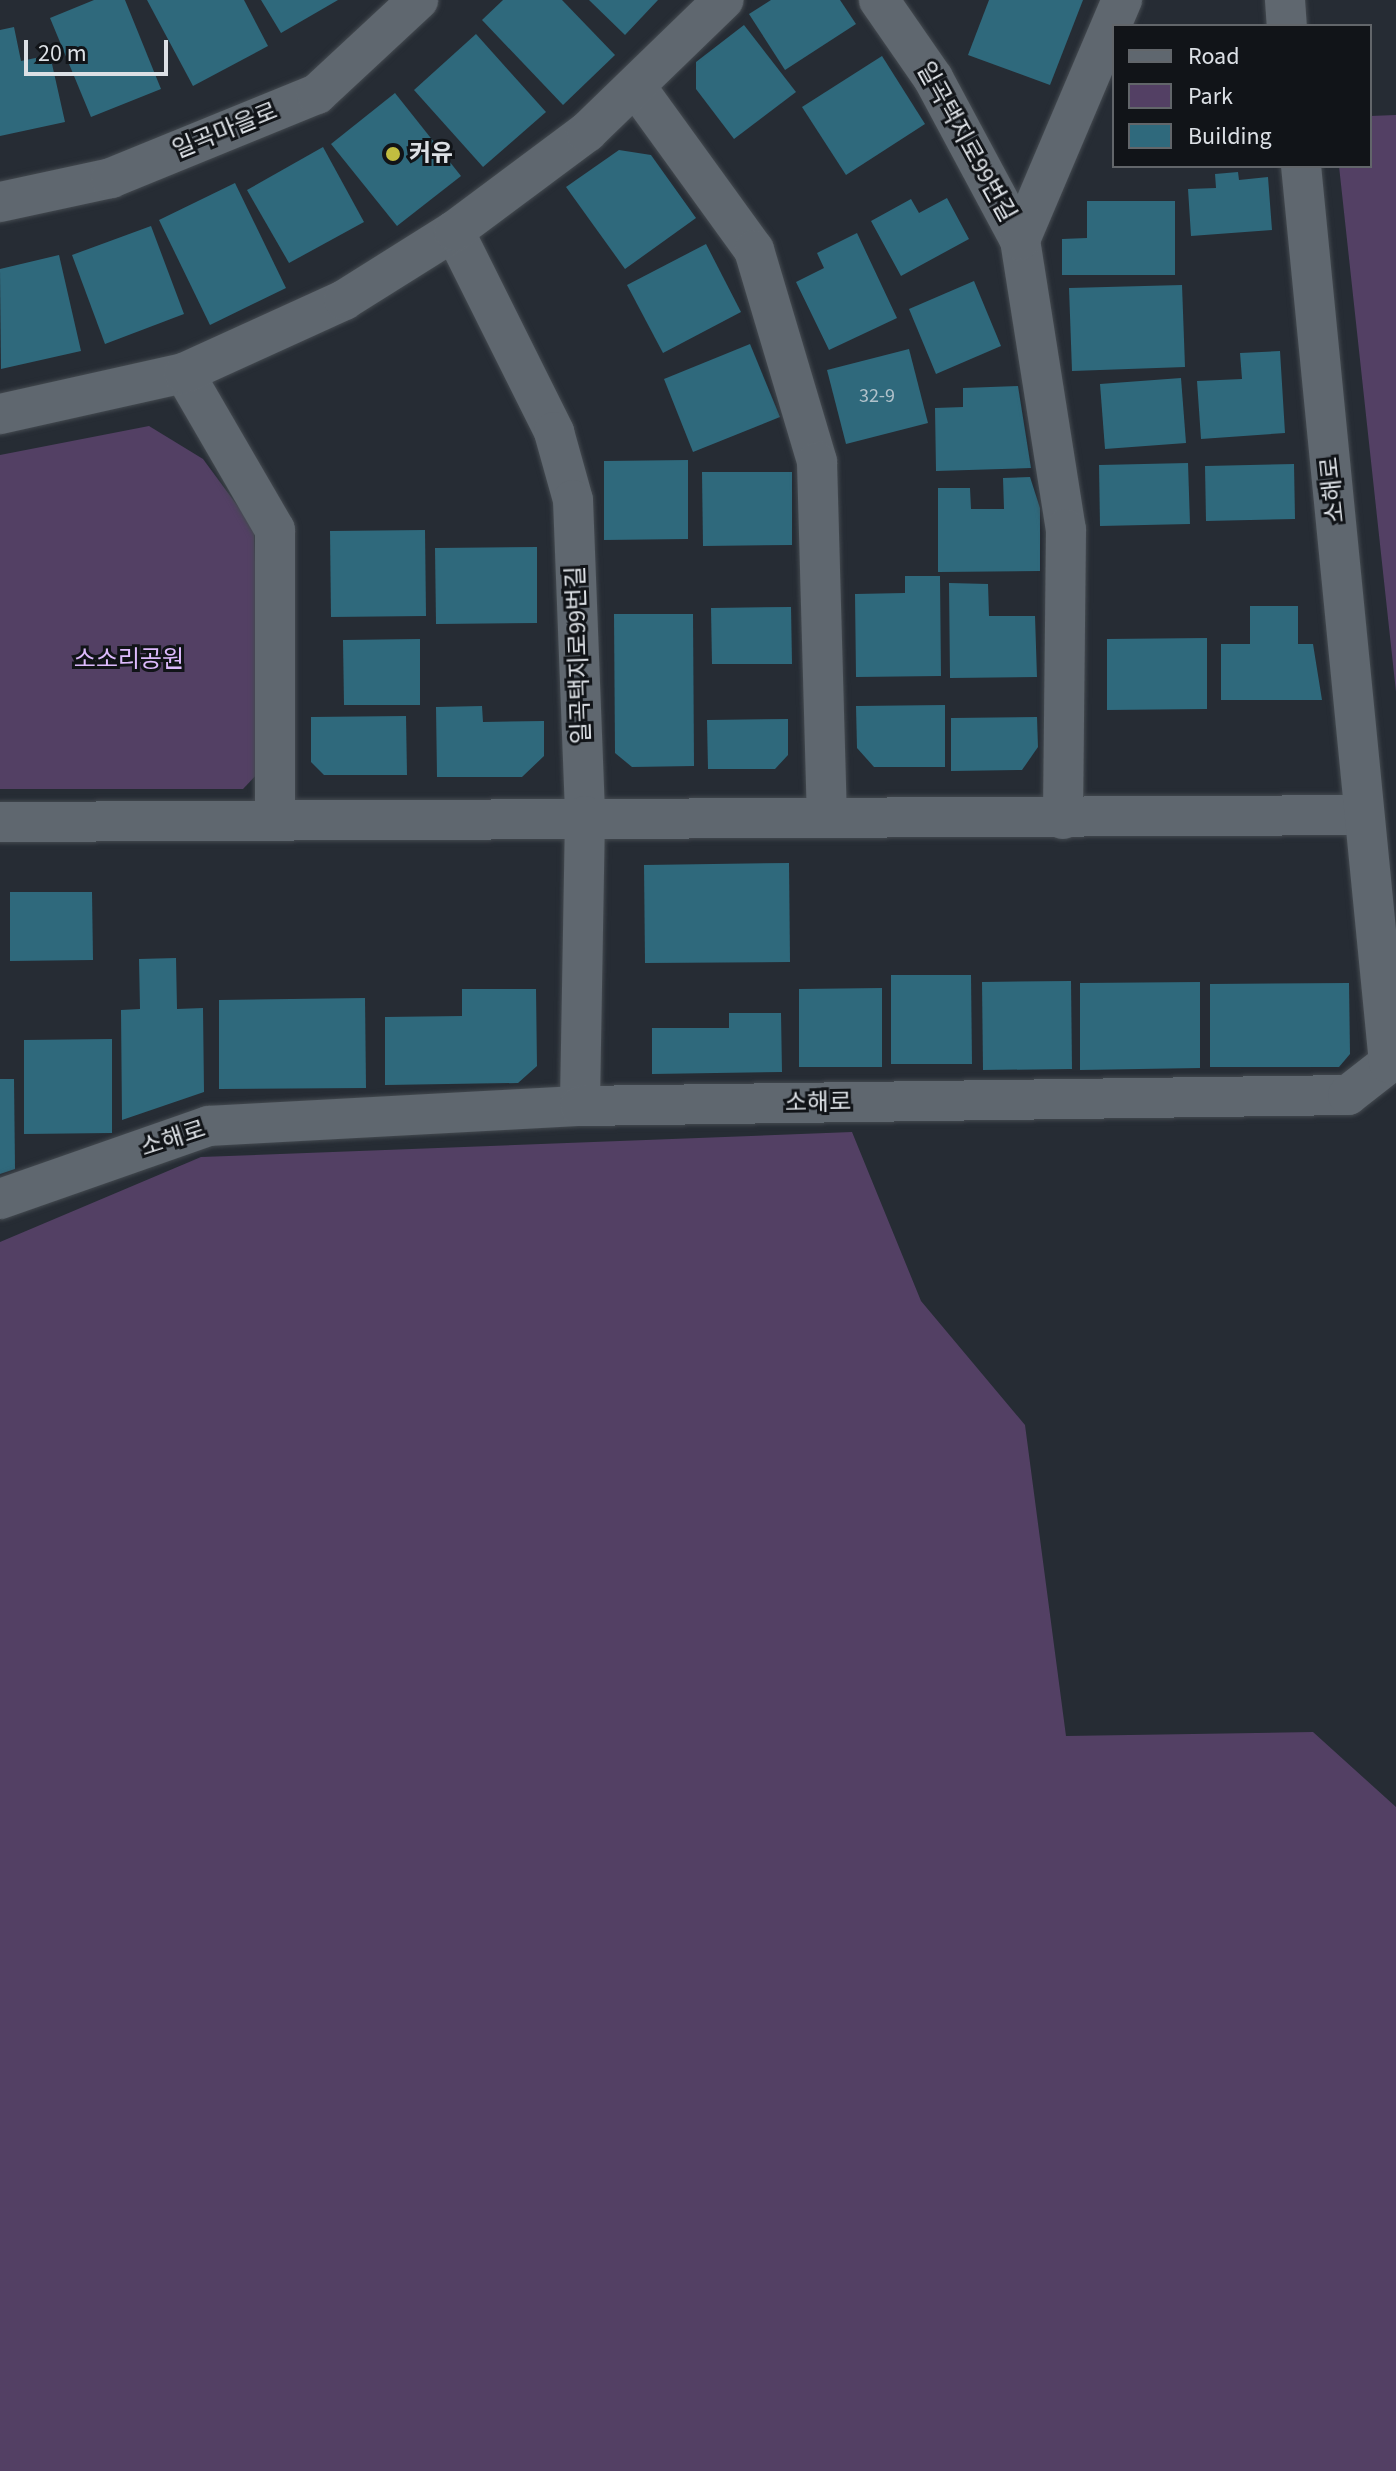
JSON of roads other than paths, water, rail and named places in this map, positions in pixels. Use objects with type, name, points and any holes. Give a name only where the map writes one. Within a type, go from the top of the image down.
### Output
[{"type":"street","name":"일곡마을로","points":[[0,202],[111,178],[317,94],[418,0]]},
{"type":"street","points":[[0,414],[184,373],[344,300],[454,231],[587,132],[723,0]]},
{"type":"street","name":"일곡택지로99번길","points":[[879,0],[933,78],[1020,240],[1066,529],[1063,819]]},
{"type":"street","points":[[1020,240],[1122,0]]},
{"type":"street","points":[[1285,0],[1287,24]]},
{"type":"street","points":[[636,87],[754,250],[817,462],[827,815]]},
{"type":"street","name":"소해로","points":[[0,1199],[209,1126],[580,1106],[1348,1095],[1389,1063],[1301,168]]},
{"type":"street","name":"일곡택지로99번길","points":[[454,231],[554,432],[573,500],[585,816],[580,1106]]},
{"type":"street","points":[[184,373],[275,530],[275,820]]},
{"type":"street","points":[[0,822],[585,816],[827,815],[1063,819],[1364,815]]},
{"type":"place","name":"커유","points":[[393,154]]},
{"type":"park label","name":"소소리공원","points":[[129,660]]}]
